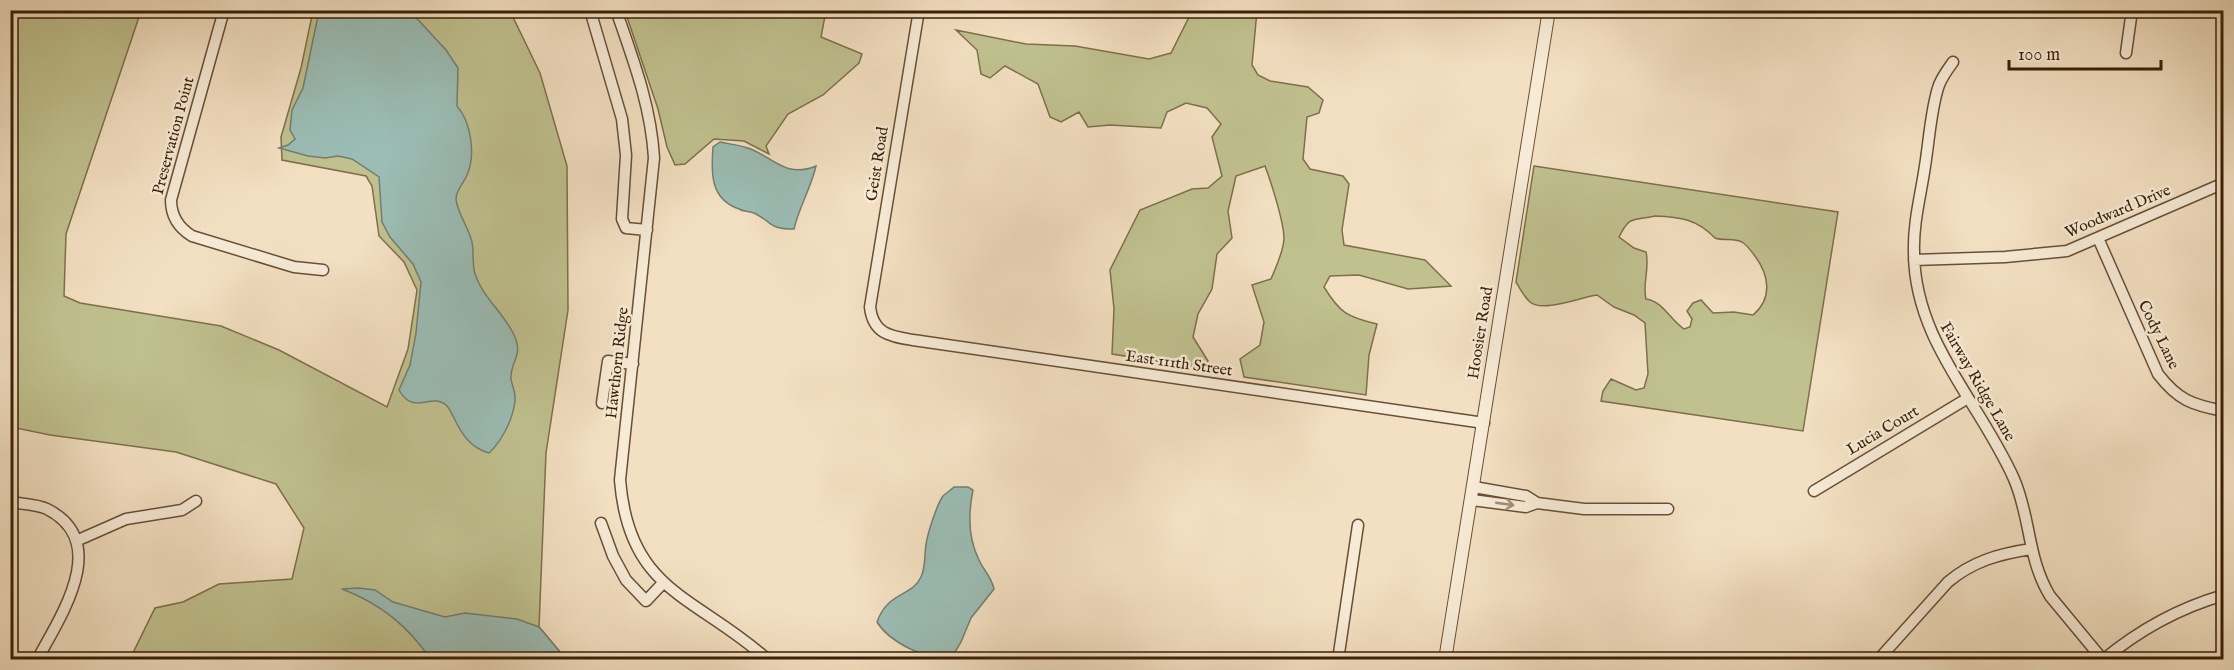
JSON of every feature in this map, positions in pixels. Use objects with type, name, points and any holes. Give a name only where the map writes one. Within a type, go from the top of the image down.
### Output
[{"type":"street","name":"Preservation Point","points":[[224,10],[171,200],[175,220],[184,231],[192,236],[294,267],[323,270]]},
{"type":"street","points":[[590,10],[622,119],[626,164],[622,219],[626,228],[647,230]]},
{"type":"street","name":"Hawthorn Ridge","points":[[616,10],[645,96],[652,131],[654,158],[620,480],[621,500],[633,541],[645,562],[663,582],[687,602],[752,645],[768,660]]},
{"type":"street","name":"Geist Road","points":[[873,323],[870,307],[919,10]]},
{"type":"street","name":"Hoosier Road","points":[[1446,660],[1549,10]]},
{"type":"street","points":[[2126,53],[2132,10]]},
{"type":"street","name":"Fairway Ridge Lane","points":[[1953,62],[1938,88],[1915,227],[1914,260],[1919,296],[1928,328],[2004,458],[2014,480],[2038,574],[2050,596],[2103,660]]},
{"type":"street","name":"Woodward Drive","points":[[1914,260],[2058,253],[2098,238],[2223,183]]},
{"type":"street","name":"Cody Lane","points":[[2098,238],[2158,374],[2180,398],[2193,404],[2223,411]]},
{"type":"street","name":"East 111th Street","points":[[873,323],[884,333],[913,340],[1484,423]]},
{"type":"street","points":[[602,403],[608,361],[633,363]]},
{"type":"street","name":"Lucia Court","points":[[1814,490],[1968,398]]},
{"type":"street","points":[[1474,487],[1526,496],[1537,503],[1584,509],[1668,509]]},
{"type":"street","points":[[1472,500],[1526,507],[1537,503]]},
{"type":"street","points":[[76,541],[126,519],[182,510],[196,501]]},
{"type":"street","points":[[10,502],[46,509],[60,519],[73,533],[76,541],[79,568],[75,584],[37,660]]},
{"type":"street","points":[[601,523],[613,556],[626,580],[646,601],[663,582]]},
{"type":"street","points":[[1338,660],[1358,525]]},
{"type":"street","points":[[1878,660],[1948,582],[1959,573],[1984,559],[2031,549]]},
{"type":"street","points":[[2103,660],[2147,628],[2190,607],[2223,595]]},
{"type":"green space","points":[[10,11],[141,11],[66,234],[64,296],[80,303],[221,326],[279,350],[387,407],[408,349],[417,290],[404,262],[379,236],[372,186],[366,176],[282,160],[281,137],[301,68],[313,11],[510,11],[540,73],[567,166],[568,310],[546,453],[539,627],[566,659],[327,660],[318,653],[305,656],[303,660],[130,659],[155,608],[183,602],[219,584],[292,579],[304,528],[276,484],[176,452],[50,435],[11,427]]},
{"type":"green space","points":[[625,11],[834,11],[825,16],[821,37],[862,54],[859,63],[823,95],[788,114],[766,146],[769,154],[744,141],[714,139],[685,164],[675,165],[667,147],[658,109]]},
{"type":"green space","points":[[1190,11],[1257,11],[1252,65],[1258,75],[1270,81],[1308,87],[1323,100],[1319,113],[1307,117],[1303,159],[1310,169],[1343,176],[1349,184],[1342,230],[1344,245],[1425,260],[1451,286],[1408,289],[1359,275],[1330,276],[1324,287],[1335,303],[1351,316],[1377,324],[1369,355],[1366,395],[1244,377],[1240,359],[1260,345],[1264,322],[1252,285],[1271,279],[1281,255],[1284,239],[1280,213],[1265,166],[1236,176],[1228,211],[1232,238],[1217,254],[1212,289],[1198,314],[1193,337],[1208,361],[1202,368],[1112,354],[1114,309],[1110,270],[1140,210],[1192,189],[1208,188],[1222,176],[1212,137],[1221,124],[1207,108],[1186,103],[1167,112],[1161,128],[1110,125],[1088,127],[1079,112],[1061,122],[1050,117],[1038,84],[1005,66],[990,78],[981,74],[977,50],[956,30],[1026,44],[1075,46],[1149,59],[1171,53]]},
{"type":"green space","points":[[1534,166],[1838,212],[1803,431],[1601,401],[1603,391],[1611,379],[1636,390],[1644,388],[1648,374],[1645,323],[1597,295],[1553,305],[1536,305],[1528,300],[1516,282]],"holes":[[[1655,216],[1688,220],[1702,227],[1715,238],[1739,241],[1748,247],[1760,263],[1767,286],[1764,301],[1753,315],[1734,312],[1713,313],[1701,300],[1693,303],[1687,311],[1692,319],[1690,327],[1684,329],[1662,307],[1646,299],[1646,252],[1634,248],[1619,237],[1632,220]]]},
{"type":"water","points":[[319,11],[410,11],[446,50],[458,68],[457,106],[469,130],[471,158],[470,167],[457,193],[456,200],[472,242],[474,270],[479,283],[510,327],[518,348],[511,373],[515,398],[514,408],[502,436],[489,453],[477,448],[468,440],[447,406],[435,401],[411,402],[399,390],[410,365],[421,282],[413,264],[390,237],[382,222],[379,177],[352,159],[338,156],[325,158],[308,156],[279,148],[295,139],[290,130],[292,110],[303,88]]},
{"type":"water","points":[[720,142],[748,148],[787,168],[796,170],[816,166],[794,229],[776,227],[756,214],[729,205],[722,199],[714,184],[712,166],[713,147]]},
{"type":"water","points":[[954,487],[968,487],[973,490],[970,508],[971,535],[975,552],[994,589],[971,618],[951,659],[941,659],[910,649],[891,637],[877,622],[887,605],[912,588],[921,577],[925,549],[935,512],[943,496]]},
{"type":"water","points":[[342,589],[375,590],[393,602],[445,617],[465,613],[517,619],[539,627],[566,659],[430,659],[392,616]]}]
